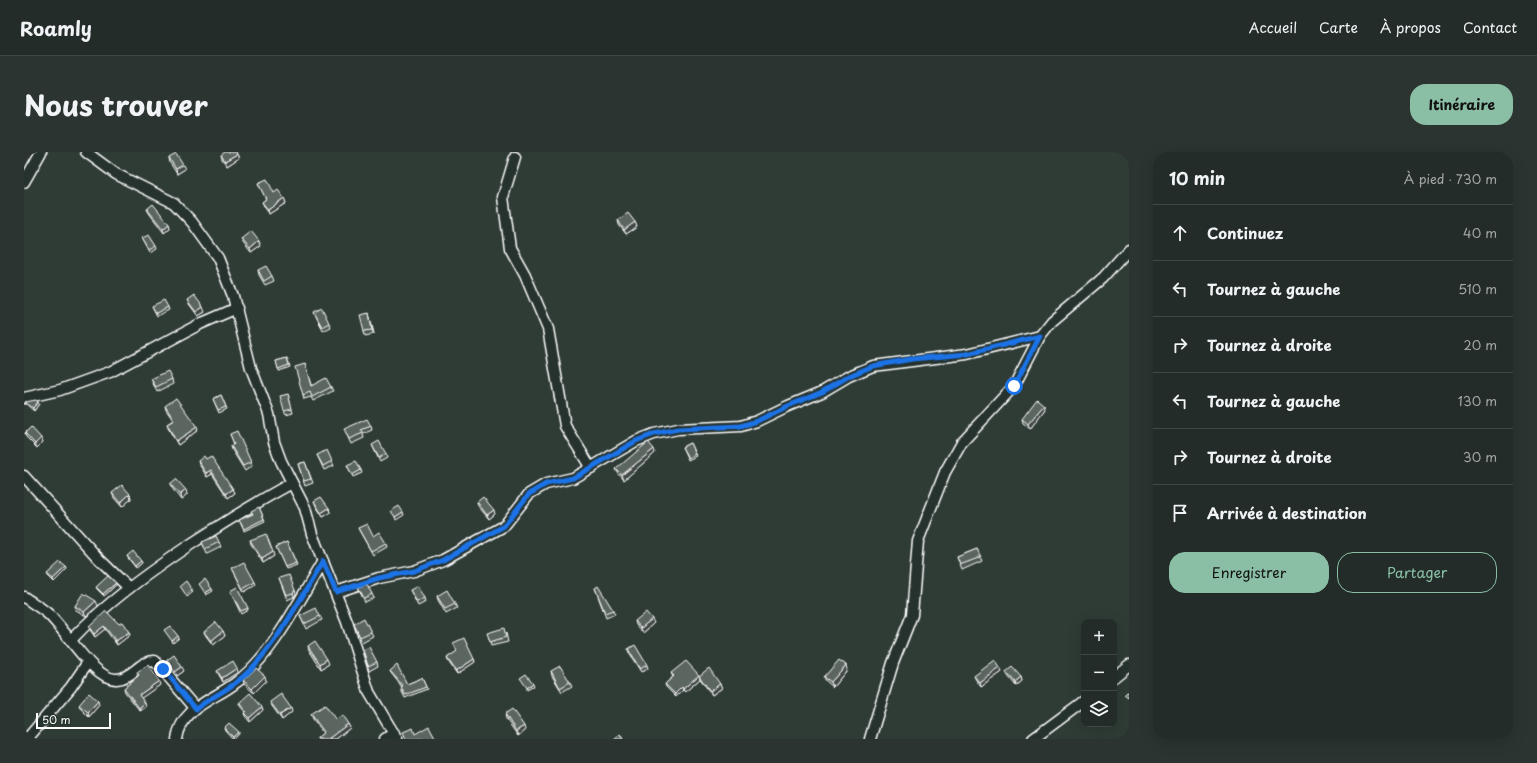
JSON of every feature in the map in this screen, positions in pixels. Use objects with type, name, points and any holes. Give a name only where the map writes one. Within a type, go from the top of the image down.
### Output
[{"type":"street","points":[[24,182],[41,152]]},
{"type":"street","points":[[86,152],[116,174],[174,203],[192,222],[218,258],[237,308],[251,368],[269,414],[274,442],[305,508],[312,534],[336,592],[369,692],[396,736],[385,739]]},
{"type":"street","points":[[515,157],[503,197],[510,248],[525,275],[548,329],[565,426],[590,468]]},
{"type":"street","points":[[870,739],[893,663],[912,615],[918,541],[945,472],[962,442],[1014,386],[1040,336],[1052,321],[1103,278],[1129,249]]},
{"type":"street","points":[[24,398],[60,390],[110,372],[200,324],[237,308]]},
{"type":"street","points":[[336,592],[379,578],[414,571],[443,560],[504,526],[529,494],[546,484],[573,478],[636,441],[654,434],[678,429],[741,426],[757,421],[822,392],[849,376],[873,366],[912,359],[967,354],[1040,336]]},
{"type":"street","points":[[24,476],[99,559],[129,588]]},
{"type":"street","points":[[71,640],[102,609],[129,588],[251,504],[292,483]]},
{"type":"street","points":[[177,739],[178,732],[189,714],[208,699],[235,684],[253,667],[276,637],[323,561]]},
{"type":"street","points":[[24,597],[48,613],[88,662],[107,678],[117,679],[128,677],[144,663],[155,661],[196,709]]},
{"type":"street","points":[[27,739],[71,687],[88,662]]},
{"type":"street","points":[[1117,675],[1129,665]]},
{"type":"street","points":[[1033,739],[1081,703]]},
{"type":"building","points":[[225,152],[236,152],[237,154],[225,161],[221,155]]},
{"type":"building","points":[[176,154],[183,165],[176,169],[169,158]]},
{"type":"building","points":[[267,179],[274,193],[278,190],[284,198],[268,210],[262,202],[266,199],[258,183]]},
{"type":"building","points":[[153,204],[169,224],[163,229],[147,209]]},
{"type":"building","points":[[628,213],[635,222],[624,230],[618,220]]},
{"type":"building","points":[[251,231],[259,241],[250,249],[241,239]]},
{"type":"building","points":[[149,235],[156,246],[149,250],[142,238]]},
{"type":"building","points":[[266,266],[272,276],[264,281],[258,270]]},
{"type":"building","points":[[194,295],[203,307],[196,312],[187,300]]},
{"type":"building","points":[[164,300],[168,307],[156,313],[152,306]]},
{"type":"building","points":[[322,308],[329,323],[322,327],[314,312]]},
{"type":"building","points":[[369,313],[372,330],[364,331],[360,315]]},
{"type":"building","points":[[287,358],[289,365],[278,369],[276,361]]},
{"type":"building","points":[[305,364],[311,386],[326,378],[331,387],[312,397],[310,392],[303,395],[295,367]]},
{"type":"building","points":[[168,371],[172,379],[156,387],[151,379]]},
{"type":"building","points":[[288,394],[292,409],[284,411],[280,396]]},
{"type":"building","points":[[221,395],[226,407],[218,410],[213,399]]},
{"type":"building","points":[[176,398],[197,427],[176,441],[167,424],[174,420],[165,406]]},
{"type":"building","points":[[1037,399],[1044,405],[1028,424],[1022,419]]},
{"type":"building","points":[[36,400],[38,402],[33,408],[25,402]]},
{"type":"building","points":[[367,419],[371,426],[361,430],[363,433],[349,439],[344,429]]},
{"type":"building","points":[[31,427],[41,438],[35,444],[25,433]]},
{"type":"building","points":[[237,431],[251,462],[243,466],[231,446],[234,444],[230,434]]},
{"type":"building","points":[[379,441],[386,454],[379,458],[372,445]]},
{"type":"building","points":[[648,442],[654,449],[622,475],[616,469]]},
{"type":"building","points":[[690,443],[695,454],[688,458],[682,447]]},
{"type":"building","points":[[327,450],[332,461],[323,466],[317,455]]},
{"type":"building","points":[[204,456],[206,459],[211,456],[233,489],[226,494],[211,470],[206,473],[198,461]]},
{"type":"building","points":[[356,461],[361,470],[352,475],[347,465]]},
{"type":"building","points":[[305,462],[311,479],[304,481],[298,464]]},
{"type":"building","points":[[176,479],[186,490],[180,495],[170,484]]},
{"type":"building","points":[[122,485],[130,494],[120,503],[112,493]]},
{"type":"building","points":[[321,497],[329,508],[321,513],[314,501]]},
{"type":"building","points":[[483,497],[494,510],[487,515],[477,502]]},
{"type":"building","points":[[399,506],[403,512],[395,517],[391,511]]},
{"type":"building","points":[[259,507],[264,519],[244,529],[239,520],[253,514],[251,511]]},
{"type":"building","points":[[367,524],[373,536],[379,532],[386,543],[371,551],[358,528]]},
{"type":"building","points":[[266,534],[273,552],[262,559],[250,540]]},
{"type":"building","points":[[216,536],[219,542],[205,549],[202,542]]},
{"type":"building","points":[[287,542],[296,563],[285,567],[276,547]]},
{"type":"building","points":[[977,549],[981,557],[960,565],[957,557]]},
{"type":"building","points":[[133,551],[141,561],[135,566],[127,556]]},
{"type":"building","points":[[60,562],[66,567],[53,579],[47,574]]},
{"type":"building","points":[[244,562],[255,582],[243,589],[232,568]]},
{"type":"building","points":[[289,575],[295,590],[293,593],[286,595],[279,578]]},
{"type":"building","points":[[108,576],[116,583],[103,594],[96,587]]},
{"type":"building","points":[[205,579],[212,589],[205,593],[199,584]]},
{"type":"building","points":[[186,581],[192,590],[186,595],[180,586]]},
{"type":"building","points":[[367,584],[372,594],[364,598],[358,587]]},
{"type":"building","points":[[418,586],[425,598],[417,602],[410,590]]},
{"type":"building","points":[[598,586],[613,610],[605,613],[595,588]]},
{"type":"building","points":[[237,587],[248,608],[241,611],[230,591]]},
{"type":"building","points":[[447,590],[455,604],[445,609],[437,596]]},
{"type":"building","points":[[83,593],[96,601],[84,612],[75,606]]},
{"type":"building","points":[[316,608],[320,616],[304,624],[300,616]]},
{"type":"building","points":[[106,611],[119,624],[122,622],[129,632],[116,641],[104,626],[94,634],[89,627]]},
{"type":"building","points":[[646,612],[652,619],[641,628],[635,621]]},
{"type":"building","points":[[364,618],[371,632],[360,637],[354,624]]},
{"type":"building","points":[[216,622],[223,631],[211,641],[204,632]]},
{"type":"building","points":[[170,626],[178,636],[172,641],[164,630]]},
{"type":"building","points":[[504,628],[506,637],[490,642],[487,633]]},
{"type":"building","points":[[464,638],[474,659],[456,671],[447,658],[457,651],[453,643]]},
{"type":"building","points":[[315,641],[327,659],[320,664],[308,646]]},
{"type":"building","points":[[635,645],[647,665],[640,669],[628,649]]},
{"type":"building","points":[[369,647],[377,662],[368,666],[363,650]]},
{"type":"building","points":[[174,655],[182,667],[175,672],[167,660]]},
{"type":"building","points":[[839,660],[846,665],[831,682],[824,677]]},
{"type":"building","points":[[995,660],[1000,668],[980,683],[974,676]]},
{"type":"building","points":[[233,661],[237,668],[222,678],[217,671]]},
{"type":"building","points":[[686,661],[699,675],[675,694],[665,684],[674,676],[671,673]]},
{"type":"building","points":[[148,665],[159,681],[139,695],[145,703],[139,708],[124,688],[139,675],[137,672]]},
{"type":"building","points":[[397,665],[407,684],[422,678],[426,687],[405,695],[401,687],[403,686],[390,671]]},
{"type":"building","points":[[560,666],[570,682],[560,688],[551,671]]},
{"type":"building","points":[[1012,667],[1021,677],[1015,682],[1006,672]]},
{"type":"building","points":[[256,668],[265,676],[252,689],[243,680]]},
{"type":"building","points":[[709,668],[720,684],[710,691],[699,676]]},
{"type":"building","points":[[526,674],[533,683],[527,688],[520,678]]},
{"type":"building","points":[[1129,691],[1129,698],[1125,695]]},
{"type":"building","points":[[89,693],[98,701],[88,712],[79,705]]},
{"type":"building","points":[[250,693],[262,707],[249,718],[244,713],[246,711],[239,703]]},
{"type":"building","points":[[281,694],[291,708],[280,715],[270,702]]},
{"type":"building","points":[[325,705],[336,720],[342,715],[348,724],[328,739],[318,739],[317,738],[324,732],[311,714]]},
{"type":"building","points":[[512,709],[524,726],[516,731],[505,714]]},
{"type":"building","points":[[229,723],[239,732],[233,737],[224,728]]},
{"type":"building","points":[[429,726],[436,739],[406,739],[403,732],[413,728],[415,734]]},
{"type":"building","points":[[620,734],[623,739],[614,739]]},
{"type":"route","points":[[163,669],[196,709],[208,699],[235,684],[253,667],[276,637],[323,561],[336,592],[379,578],[414,571],[443,560],[504,526],[529,494],[546,484],[573,478],[636,441],[654,434],[678,429],[741,426],[757,421],[822,392],[849,376],[873,366],[912,359],[967,354],[1040,336],[1014,386]]}]
